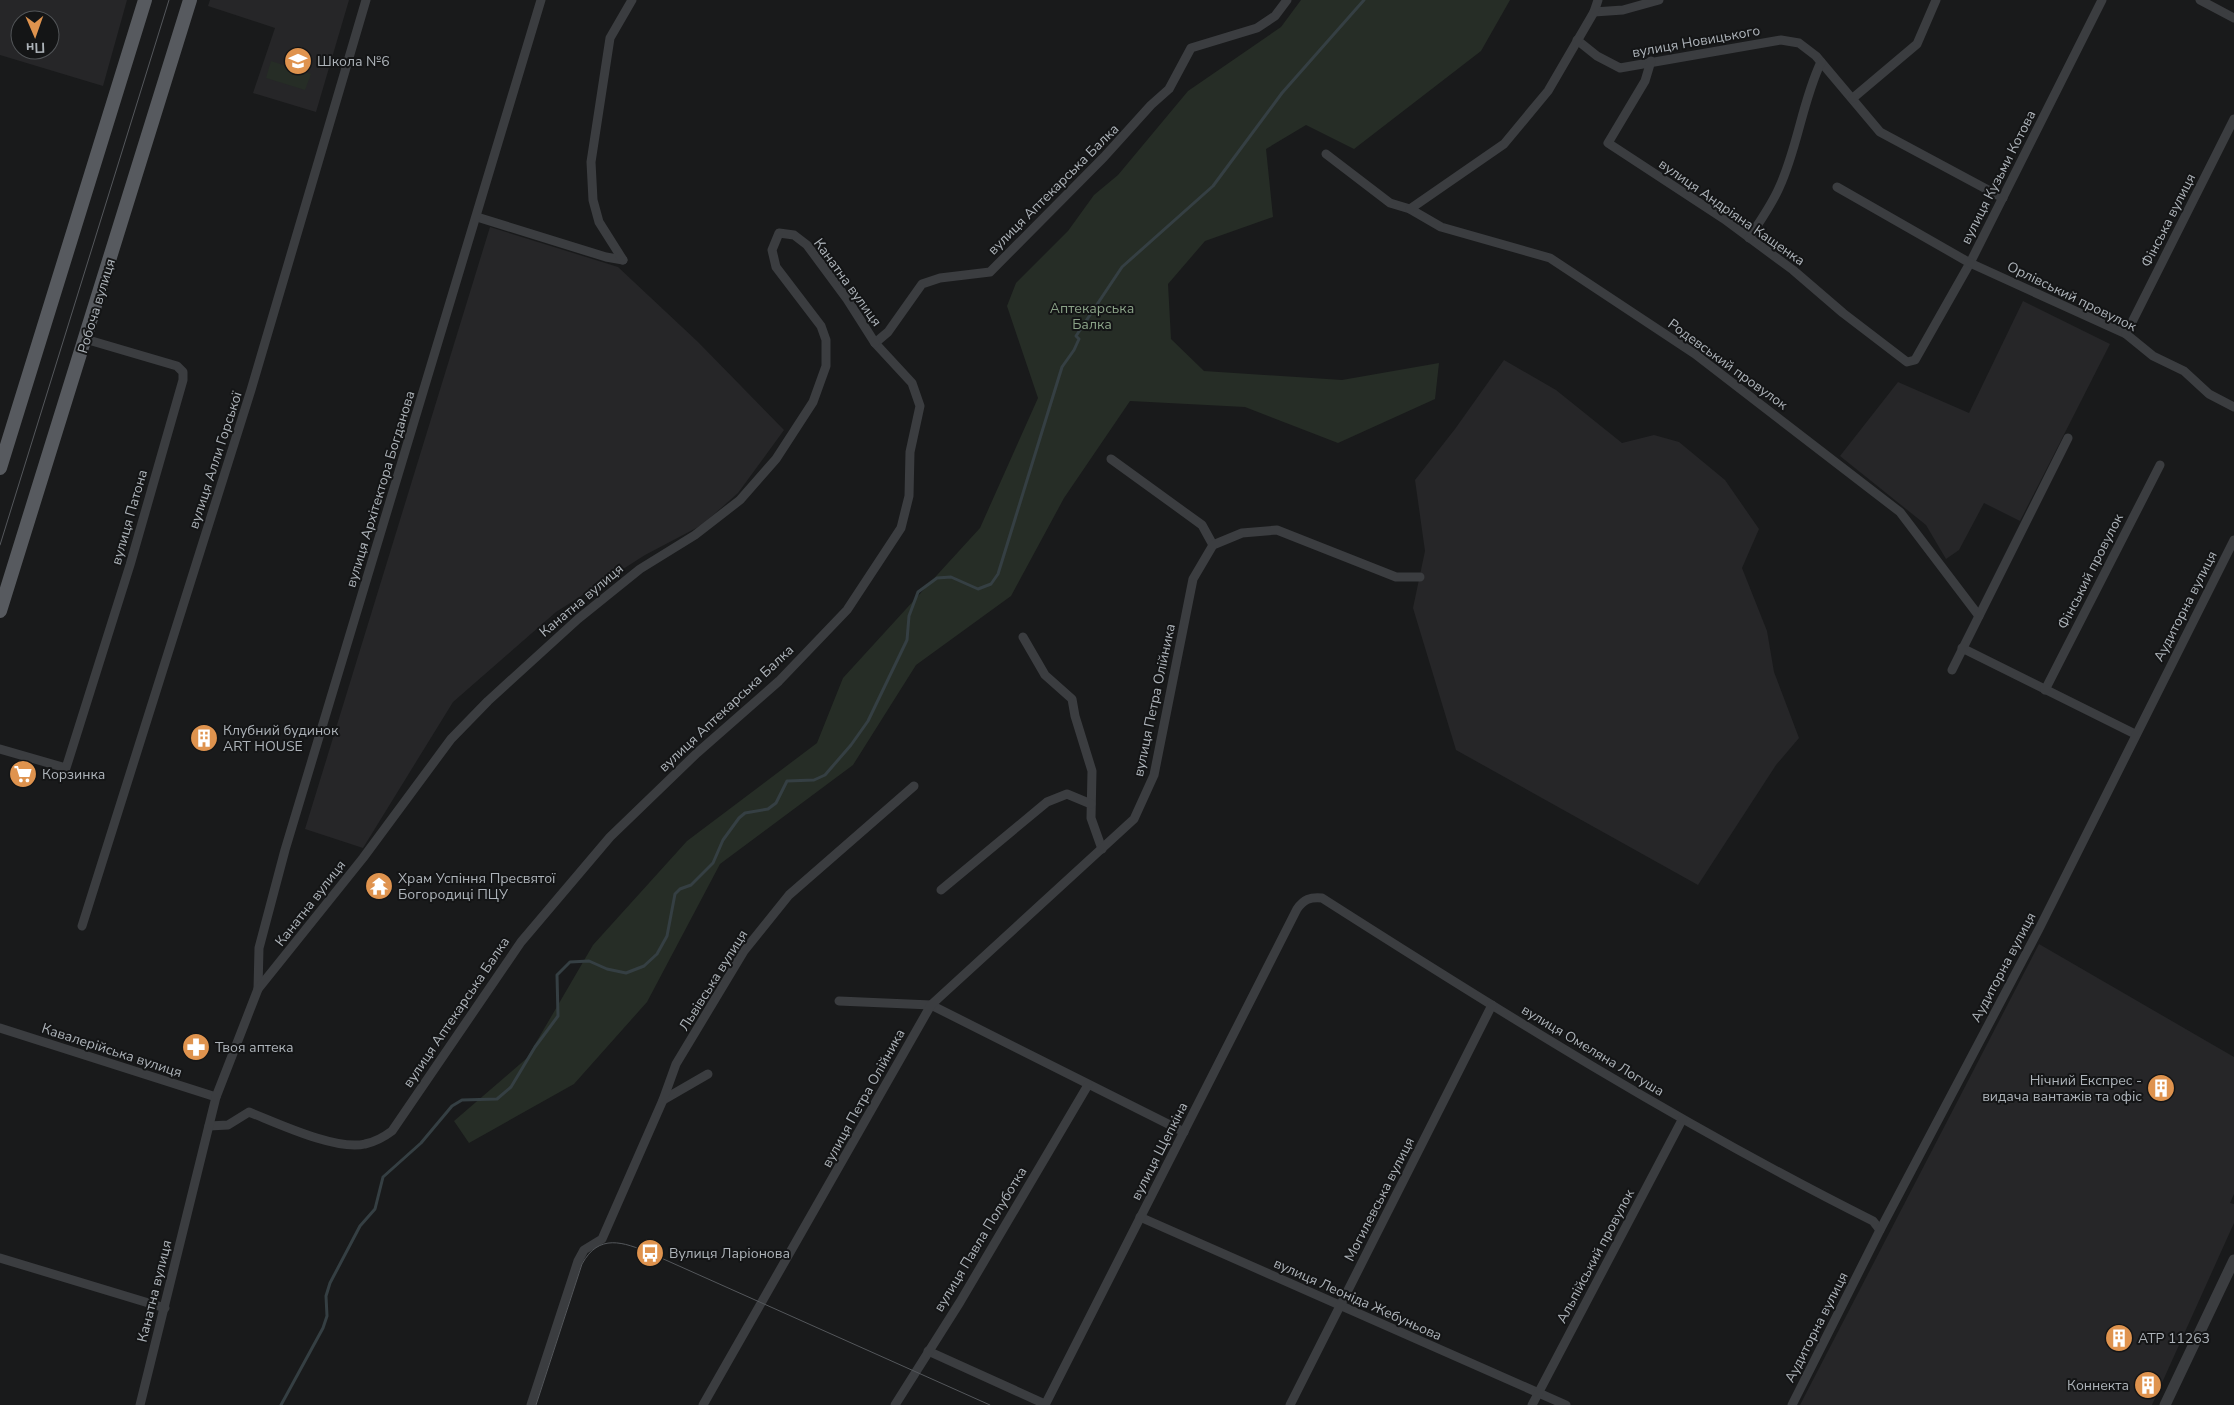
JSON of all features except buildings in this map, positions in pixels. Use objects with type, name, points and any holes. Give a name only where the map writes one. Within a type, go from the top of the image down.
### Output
[{"type":"main road","points":[[0,468],[145,0]]},
{"type":"main road","name":"Робоча вулиця","points":[[0,611],[190,0]]},
{"type":"street","name":"вулиця Алли Горської","points":[[82,926],[248,399],[366,0]]},
{"type":"street","name":"вулиця Архітектора Богданова","points":[[258,989],[260,948],[286,850],[541,0]]},
{"type":"street","points":[[477,217],[606,258],[623,260],[599,222],[593,200],[591,162],[610,38],[632,0]]},
{"type":"street","name":"вулиця Аптекарська Балка","points":[[209,1126],[228,1124],[249,1112],[313,1136],[339,1143],[363,1145],[382,1138],[392,1131],[521,942],[610,837],[697,753],[779,681],[847,610],[901,528],[909,496],[910,452],[920,406],[912,383],[876,343],[888,332],[922,284],[940,278],[990,272],[1104,157],[1151,105],[1169,89],[1191,48],[1257,28],[1275,16],[1287,0]]},
{"type":"street","points":[[1410,209],[1504,144],[1548,91],[1594,12],[1598,0]]},
{"type":"street","points":[[1594,12],[1623,10],[1659,0]]},
{"type":"street","points":[[1853,98],[1918,44],[1936,0]]},
{"type":"street","name":"вулиця Кузьми Котова","points":[[1911,362],[1915,360],[1970,263],[2102,0]]},
{"type":"street","points":[[2200,0],[2234,18]]},
{"type":"street","name":"вулиця Новицького","points":[[1577,40],[1597,56],[1620,68],[1651,61],[1781,40],[1798,43],[1821,62],[1880,132],[2003,198]]},
{"type":"street","name":"вулиця Андріяна Кащенка","points":[[1651,61],[1645,80],[1608,143],[1749,238],[1793,270],[1843,313],[1907,362],[1911,362]]},
{"type":"street","points":[[1749,238],[1766,213],[1780,187],[1813,80],[1821,62]]},
{"type":"street","name":"Фінська вулиця","points":[[2126,334],[2234,119]]},
{"type":"street","name":"Родевський провулок","points":[[1326,154],[1390,203],[1410,209],[1440,227],[1550,258],[1696,354],[1900,512],[1979,616]]},
{"type":"street","name":"Орлівський провулок","points":[[1837,187],[1970,263],[2126,334],[2153,356],[2184,371],[2209,394],[2234,406]]},
{"type":"street","name":"Канатна вулиця","points":[[140,1405],[216,1097],[258,989],[358,866],[451,740],[526,664],[632,576],[696,535],[740,500],[761,477],[793,436],[813,402],[821,382],[827,352],[826,340],[821,326],[776,267],[772,250],[779,233],[794,235],[807,245],[847,299],[876,343]]},
{"type":"street","name":"вулиця Патона","points":[[0,749],[66,768],[130,565],[183,380],[183,372],[177,366],[85,339]]},
{"type":"street","points":[[1952,670],[2068,438]]},
{"type":"street","points":[[1111,459],[1202,525],[1213,545],[1242,533],[1277,530],[1396,577],[1420,577]]},
{"type":"street","name":"Фінський провулок","points":[[2045,690],[2160,465]]},
{"type":"street","name":"Аудиторна вулиця","points":[[1792,1405],[1880,1230],[2039,929],[2135,734],[2234,540]]},
{"type":"street","name":"вулиця Петра Олійника","points":[[704,1405],[931,1005],[1134,819],[1154,775],[1193,580],[1213,545]]},
{"type":"street","points":[[1023,637],[1045,675],[1072,699],[1075,716],[1092,771],[1091,818],[1102,849]]},
{"type":"street","points":[[1962,648],[2135,734]]},
{"type":"street","name":"Львівська вулиця","points":[[531,1405],[578,1261],[584,1250],[602,1239],[645,1137],[663,1100],[676,1064],[749,944],[789,895],[914,786]]},
{"type":"street","points":[[941,890],[1047,802],[1067,794],[1091,804]]},
{"type":"street","name":"вулиця Омеляна Логуша","points":[[1297,909],[1303,901],[1313,897],[1322,898],[1492,1005],[1682,1120],[1784,1177],[1873,1221],[1880,1230]]},
{"type":"street","name":"вулиця Щепкіна","points":[[1045,1405],[1297,909]]},
{"type":"street","points":[[839,1001],[931,1005],[1184,1132]]},
{"type":"street","name":"Могилевська вулиця","points":[[1290,1405],[1492,1005]]},
{"type":"street","name":"Кавалерійська вулиця","points":[[0,1028],[216,1097]]},
{"type":"street","points":[[663,1100],[708,1074]]},
{"type":"street","name":"вулиця Павла Полуботка","points":[[895,1405],[960,1302],[1088,1085]]},
{"type":"street","name":"Альпійський провулок","points":[[1532,1405],[1682,1120]]},
{"type":"street","name":"вулиця Леоніда Жебуньова","points":[[1140,1217],[1339,1307],[1566,1405]]},
{"type":"street","points":[[0,1258],[164,1308]]},
{"type":"street","points":[[2165,1405],[2234,1260]]},
{"type":"street","points":[[928,1351],[1045,1405]]},
{"type":"shaded area","points":[[0,0],[127,0],[103,86],[17,60],[60,60],[60,10],[10,10],[10,58],[0,55]]},
{"type":"shaded area","name":"Школа №6","points":[[210,0],[349,0],[316,112],[253,93],[275,28],[208,6]]},
{"type":"shaded area","points":[[490,227],[618,267],[698,342],[784,430],[738,493],[702,525],[645,555],[556,612],[453,702],[363,848],[305,829]]},
{"type":"shaded area","points":[[2023,301],[2110,344],[2020,521],[1984,503],[1959,550],[1946,559],[1926,525],[1840,456],[1898,382],[1969,413]]},
{"type":"shaded area","points":[[1504,360],[1556,390],[1622,443],[1654,435],[1679,442],[1725,480],[1759,529],[1742,568],[1767,631],[1774,672],[1799,738],[1776,765],[1698,885],[1456,750],[1413,608],[1425,551],[1415,480],[1455,429]]},
{"type":"shaded area","points":[[2039,944],[2234,1057],[2234,1194],[2230,1203],[2234,1204],[2234,1223],[2152,1405],[1800,1405]]},
{"type":"green space","name":"Аптекарська Балка","points":[[1301,0],[1510,0],[1481,51],[1354,149],[1306,125],[1266,149],[1273,217],[1205,241],[1168,284],[1171,339],[1204,371],[1342,380],[1439,363],[1435,399],[1338,443],[1245,407],[1130,401],[1064,498],[1011,596],[916,665],[853,765],[720,864],[647,1002],[574,1084],[469,1143],[454,1121],[527,1058],[593,945],[687,841],[817,743],[843,678],[980,528],[1038,398],[1007,306],[1016,283],[1068,231],[1094,195],[1118,175],[1188,91],[1281,27]]},
{"type":"green space","points":[[271,61],[311,74],[305,90],[266,78]]},
{"type":"waterway","points":[[281,1405],[323,1328],[327,1316],[326,1296],[330,1283],[360,1226],[375,1209],[383,1177],[421,1143],[452,1106],[462,1100],[497,1099],[511,1087],[535,1047],[558,1016],[557,975],[570,962],[589,961],[607,969],[626,973],[644,966],[657,954],[667,936],[675,894],[680,889],[691,885],[713,863],[723,840],[739,818],[745,813],[768,809],[776,803],[787,781],[814,780],[825,775],[851,745],[868,721],[907,640],[909,616],[918,592],[937,578],[951,577],[978,589],[991,584],[998,574],[1062,367],[1079,339],[1076,336],[1122,267],[1213,186],[1282,93],[1364,0]]},
{"type":"tram line","points":[[0,545],[169,0]]},
{"type":"tram line","points":[[536,1405],[582,1264],[596,1248],[612,1243],[621,1243],[650,1253],[990,1405]]},
{"type":"place","name":"Школа №6","points":[[298,61]]},
{"type":"place","name":"Клубний будинок ART HOUSE","points":[[204,738]]},
{"type":"place","name":"Корзинка","points":[[23,774]]},
{"type":"place","name":"Храм Успіння Пресвятої Богородиці ПЦУ","points":[[379,886]]},
{"type":"place","name":"Твоя аптека","points":[[196,1047]]},
{"type":"place","name":"Нічний Експрес - видача вантажів та офіс","points":[[2161,1088]]},
{"type":"place","name":"Вулиця Ларіонова","points":[[650,1253]]},
{"type":"place","name":"ATP 11263","points":[[2119,1338]]},
{"type":"place","name":"Коннекта","points":[[2148,1385]]}]
